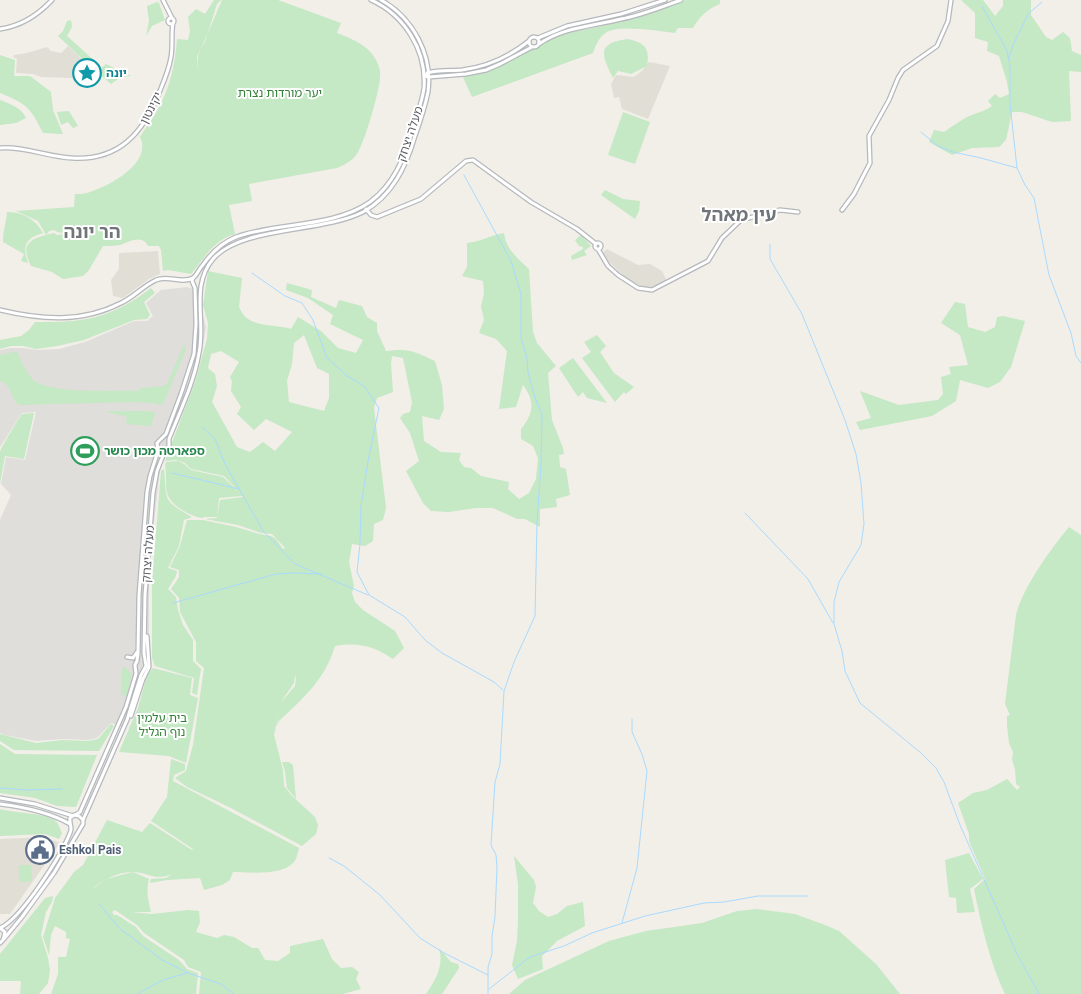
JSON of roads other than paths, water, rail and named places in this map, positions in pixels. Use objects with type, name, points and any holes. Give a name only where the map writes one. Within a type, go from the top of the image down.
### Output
[{"type":"street","points":[[0,29],[16,25],[31,18],[52,0]]},
{"type":"street","name":"יקינטון","points":[[0,148],[11,148],[61,157],[82,158],[107,153],[123,145],[142,127],[160,93],[170,65],[172,49],[171,23],[174,20],[170,18],[164,0]]},
{"type":"street","name":"מעלה יצחק","points":[[194,277],[215,250],[234,238],[334,218],[364,206],[386,186],[403,158],[422,100],[424,75],[420,53],[410,33],[396,16],[370,0]]},
{"type":"street","name":"מעלה יצחק","points":[[169,444],[199,355],[201,332],[200,298],[203,273],[212,259],[221,250],[236,242],[352,217],[367,210],[386,194],[402,171],[421,118],[428,85],[427,62],[414,30],[402,16],[381,0]]},
{"type":"street","points":[[424,75],[438,71],[465,70],[485,66],[506,56],[533,37],[538,38],[567,26],[620,14],[665,0]]},
{"type":"street","points":[[428,74],[440,76],[486,70],[532,46],[537,47],[553,36],[622,19],[681,0]]},
{"type":"street","points":[[842,210],[854,194],[870,163],[869,136],[889,100],[898,78],[903,70],[937,46],[948,21],[951,0]]},
{"type":"street","points":[[538,38],[539,44]]},
{"type":"street","points":[[529,41],[532,46]]},
{"type":"street","points":[[427,62],[438,71]]},
{"type":"street","points":[[428,85],[440,76]]},
{"type":"street","points":[[364,206],[371,215],[377,217],[403,207],[421,199],[466,161],[473,160],[531,202],[577,229],[596,244],[598,243],[600,245],[598,249],[608,266],[618,275],[638,288],[652,290],[708,261],[722,238],[742,220],[780,210],[798,212]]},
{"type":"street","points":[[162,439],[167,440],[169,444],[167,449],[161,450],[158,446],[158,441],[166,434],[194,354],[196,332],[194,277]]},
{"type":"street","points":[[0,310],[44,318],[77,317],[98,313],[121,303],[156,280],[164,278],[174,278],[187,279],[200,277],[202,283],[196,286],[174,278]]},
{"type":"street","name":"מעלה יצחק","points":[[138,661],[139,587],[147,492],[158,446]]},
{"type":"street","name":"מעלה יצחק","points":[[145,662],[146,578],[154,484],[167,449]]},
{"type":"street","points":[[0,943],[22,918],[54,873],[81,826],[125,725],[133,711],[143,679],[149,667],[145,612]]},
{"type":"street","points":[[127,657],[133,658],[138,649]]},
{"type":"street","points":[[3,940],[5,932],[0,928],[14,919],[49,870],[71,833],[70,820],[80,812],[122,718],[132,688],[136,669],[135,665],[141,660],[145,662],[145,669],[141,675],[125,725]]},
{"type":"street","points":[[136,669],[140,671],[145,669]]},
{"type":"street","points":[[0,798],[34,804],[79,816],[83,820]]},
{"type":"street","points":[[0,804],[22,807],[48,814],[76,828],[81,826]]},
{"type":"waterway","points":[[1009,58],[1028,14],[1042,2]]},
{"type":"waterway","points":[[982,6],[1007,51],[1010,66],[1010,104],[1017,168],[1034,198],[1049,275],[1071,333],[1076,356],[1081,363]]},
{"type":"waterway","points":[[921,132],[938,146],[953,152],[1017,168]]},
{"type":"waterway","points":[[464,175],[511,261],[521,294],[521,338],[535,398],[542,414],[535,616],[514,662],[504,691],[500,764],[495,782],[491,845],[496,855],[497,867],[492,954],[488,967],[488,994]]},
{"type":"waterway","points":[[770,244],[770,259],[802,314],[845,420],[856,454],[861,483],[864,524],[861,545],[839,582],[834,602],[834,624],[842,651],[845,671],[860,703],[921,753],[936,768],[944,782],[960,825],[1017,954],[1039,994]]},
{"type":"waterway","points":[[252,273],[285,296],[302,303],[313,320],[327,358],[347,376],[364,386],[379,408],[361,506],[357,572],[369,595],[405,617],[425,640],[442,653],[494,682],[503,690]]},
{"type":"waterway","points":[[202,427],[215,439],[225,464],[263,531],[295,564],[368,595]]},
{"type":"waterway","points":[[172,473],[239,489]]},
{"type":"waterway","points":[[745,513],[808,579],[833,623]]},
{"type":"waterway","points":[[173,603],[276,574],[321,574]]},
{"type":"waterway","points":[[622,923],[637,868],[647,771],[632,732],[632,719]]},
{"type":"waterway","points":[[0,788],[27,790],[62,789]]},
{"type":"waterway","points":[[329,858],[344,866],[380,895],[420,938],[444,953],[488,975]]},
{"type":"waterway","points":[[489,989],[530,957],[564,946],[592,933],[645,916],[704,903],[724,902],[758,896],[808,896]]},
{"type":"waterway","points":[[99,904],[120,929],[162,960],[188,973],[221,984],[234,994]]},
{"type":"waterway","points":[[137,994],[163,980],[187,973]]},
{"type":"place","name":"יונה","points":[[87,73]]},
{"type":"place","name":"ספארטה מכון כושר","points":[[85,451]]},
{"type":"place","name":"Eshkol Pais","points":[[40,850]]},
{"type":"district","name":"עין מאהל","points":[[739,215]]},
{"type":"district","name":"הר יונה","points":[[92,232]]},
{"type":"park label","name":"יער מורדות נצרת","points":[[280,93]]},
{"type":"park label","name":"בית עלמין נוף הגליל","points":[[162,725]]}]
